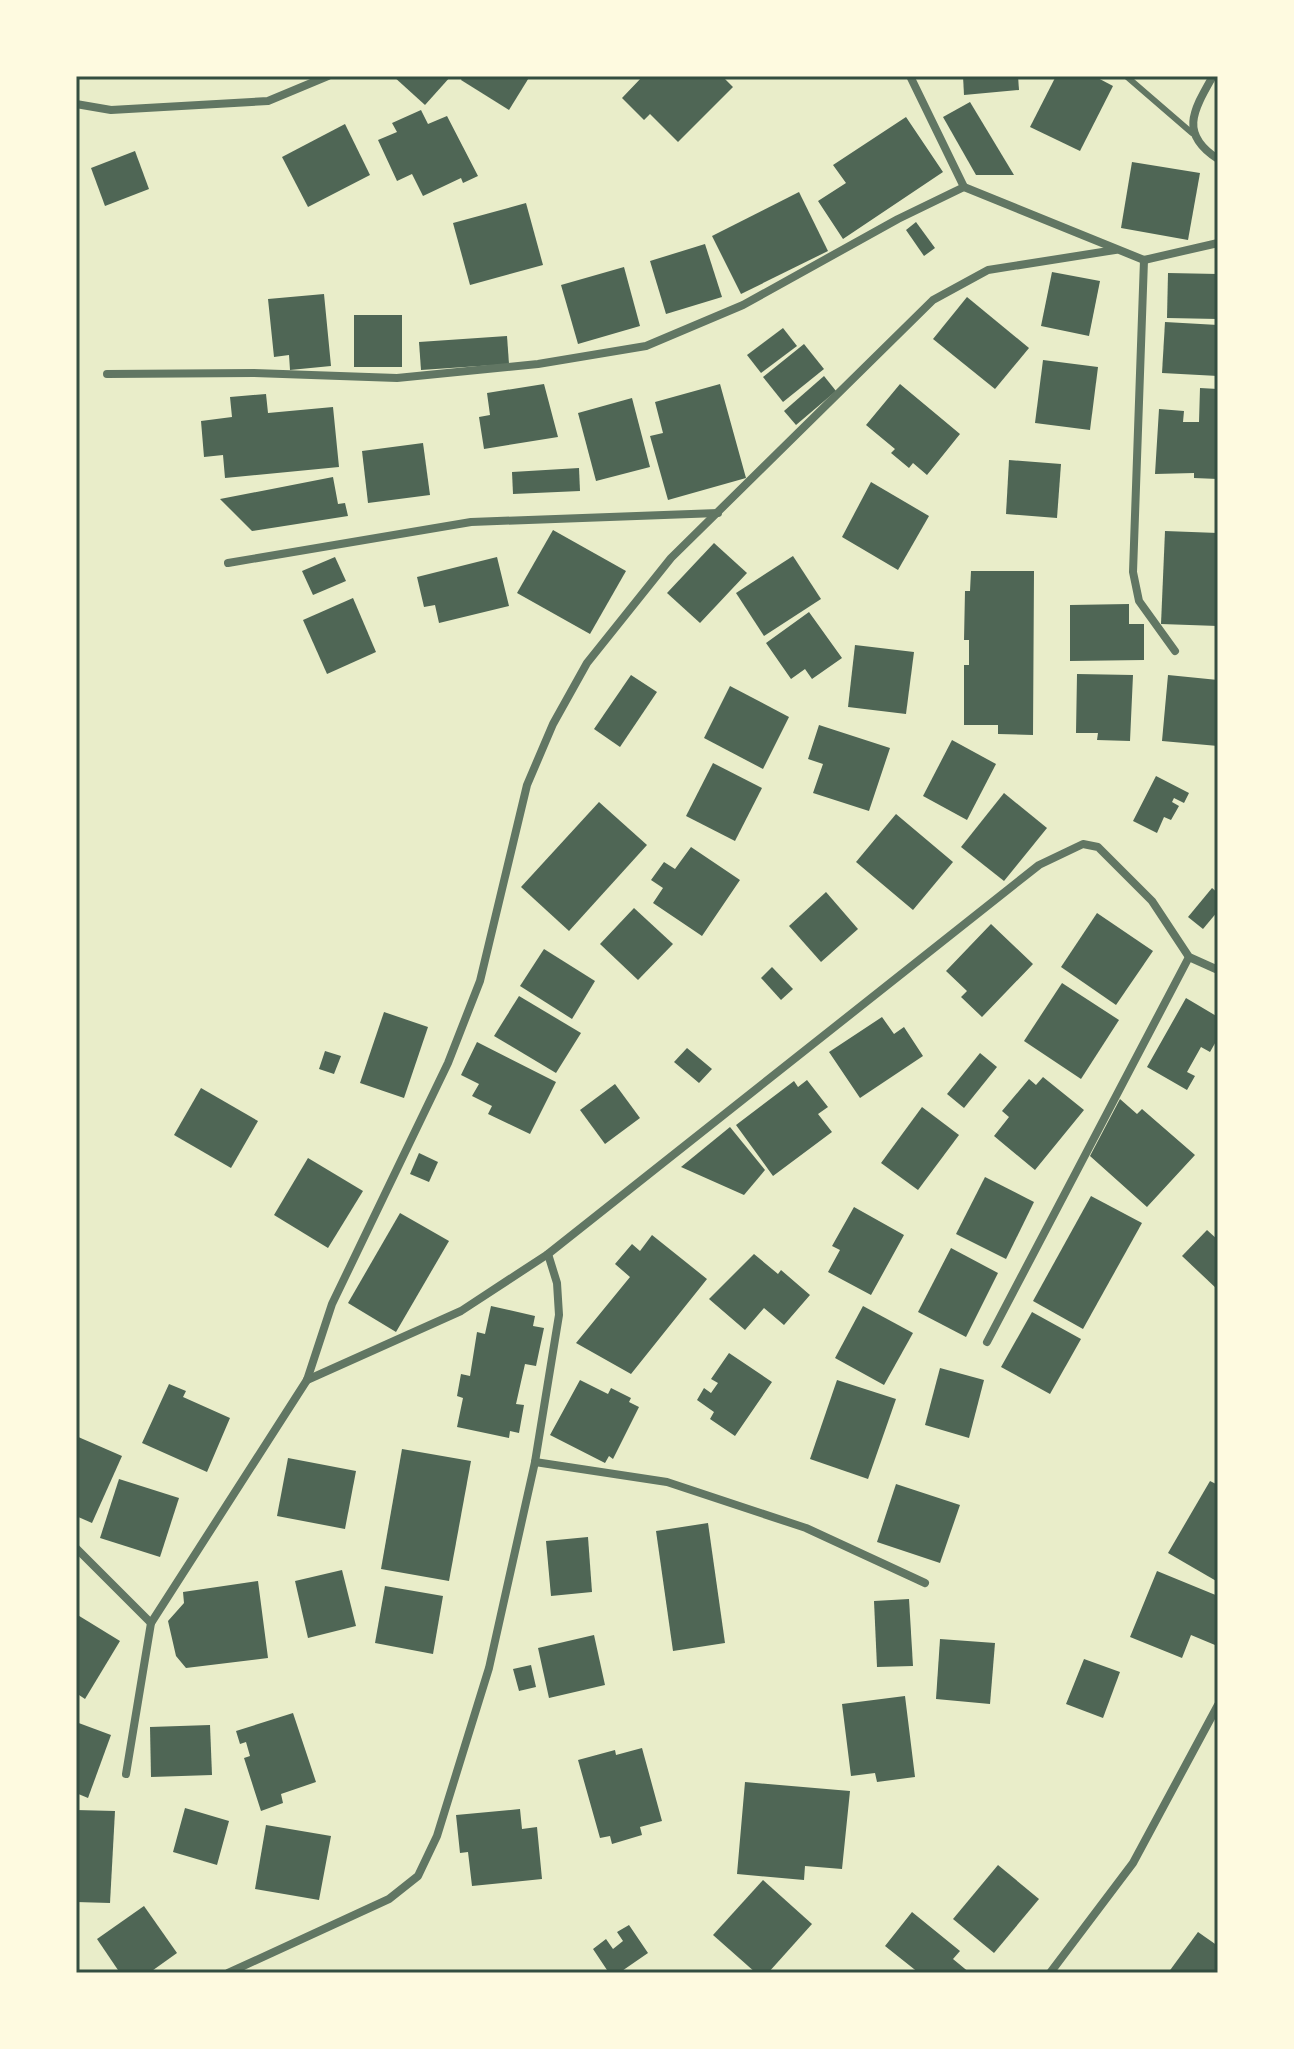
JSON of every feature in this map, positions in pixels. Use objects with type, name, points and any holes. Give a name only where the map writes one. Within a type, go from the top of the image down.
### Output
[{"type":"street","points":[[76,104],[111,110],[268,101],[328,76]]},
{"type":"street","points":[[910,76],[964,187],[1144,260],[1218,243]]},
{"type":"street","points":[[1213,76],[1194,118],[1192,133],[1200,148],[1218,159]]},
{"type":"street","points":[[107,374],[254,373],[397,378],[538,364],[646,346],[743,305],[898,219],[964,187]]},
{"type":"street","points":[[126,1774],[151,1623],[307,1380],[332,1304],[448,1063],[480,981],[527,785],[553,724],[587,663],[671,558],[933,300],[988,270],[1115,250]]},
{"type":"street","points":[[1144,260],[1133,572],[1139,601],[1175,651]]},
{"type":"street","points":[[228,563],[471,522],[718,513]]},
{"type":"street","points":[[307,1380],[461,1311],[548,1254],[1039,865],[1083,844],[1098,847],[1152,901],[1189,957],[1218,970]]},
{"type":"street","points":[[987,1342],[1189,957]]},
{"type":"street","points":[[228,1973],[389,1899],[418,1876],[437,1836],[489,1668],[535,1462],[559,1315],[557,1283],[548,1254]]},
{"type":"street","points":[[535,1462],[667,1482],[806,1528],[925,1583]]},
{"type":"street","points":[[76,1548],[151,1623]]},
{"type":"street","points":[[1050,1973],[1133,1863],[1218,1705]]},
{"type":"lane","points":[[1126,76],[1192,133]]},
{"type":"building","points":[[393,76],[451,76],[425,105]]},
{"type":"building","points":[[463,76],[530,76],[509,110],[461,80]]},
{"type":"building","points":[[643,76],[722,76],[733,87],[678,142],[650,114],[644,120],[622,98]]},
{"type":"building","points":[[963,76],[1018,76],[1019,90],[964,95]]},
{"type":"building","points":[[1056,76],[1094,76],[1113,86],[1080,151],[1030,127]]},
{"type":"building","points":[[970,102],[1014,175],[976,175],[943,117]]},
{"type":"building","points":[[421,110],[428,124],[447,116],[478,176],[463,183],[461,178],[423,196],[412,174],[397,181],[378,140],[397,132],[392,123]]},
{"type":"building","points":[[906,117],[943,172],[843,239],[818,201],[846,183],[833,165]]},
{"type":"building","points":[[345,124],[370,175],[308,207],[282,157]]},
{"type":"building","points":[[135,151],[149,189],[105,206],[91,168]]},
{"type":"building","points":[[1132,162],[1200,173],[1188,240],[1121,228]]},
{"type":"building","points":[[799,192],[828,251],[741,294],[712,236]]},
{"type":"building","points":[[526,203],[543,265],[470,285],[453,223]]},
{"type":"building","points":[[916,222],[935,248],[924,256],[906,230]]},
{"type":"building","points":[[705,244],[722,297],[666,314],[650,261]]},
{"type":"building","points":[[624,267],[640,326],[578,344],[561,285]]},
{"type":"building","points":[[1052,272],[1100,281],[1089,336],[1041,326]]},
{"type":"building","points":[[1168,273],[1218,274],[1218,319],[1167,318]]},
{"type":"building","points":[[324,294],[331,366],[290,370],[289,355],[274,357],[268,299]]},
{"type":"building","points":[[967,297],[1029,348],[995,389],[933,339]]},
{"type":"building","points":[[354,315],[402,315],[402,367],[354,367]]},
{"type":"building","points":[[1165,322],[1218,325],[1218,376],[1162,373]]},
{"type":"building","points":[[783,328],[797,346],[761,373],[747,355]]},
{"type":"building","points":[[507,336],[509,364],[421,370],[419,342]]},
{"type":"building","points":[[804,344],[824,369],[783,402],[763,377]]},
{"type":"building","points":[[1043,360],[1098,367],[1090,430],[1035,423]]},
{"type":"building","points":[[824,376],[836,391],[796,425],[784,411]]},
{"type":"building","points":[[544,384],[558,437],[484,449],[479,417],[490,415],[487,393]]},
{"type":"building","points":[[720,384],[746,478],[668,500],[650,436],[663,433],[655,402]]},
{"type":"building","points":[[900,384],[960,434],[927,475],[913,463],[909,468],[891,453],[895,449],[866,425]]},
{"type":"building","points":[[1200,388],[1218,389],[1218,479],[1194,478],[1194,473],[1155,474],[1159,409],[1184,411],[1183,422],[1199,422]]},
{"type":"building","points":[[266,394],[268,413],[333,407],[339,467],[225,478],[223,455],[204,457],[201,421],[232,417],[230,397]]},
{"type":"building","points":[[632,398],[650,467],[596,481],[578,413]]},
{"type":"building","points":[[423,443],[430,495],[368,503],[362,451]]},
{"type":"building","points":[[1009,460],[1061,464],[1057,518],[1006,514]]},
{"type":"building","points":[[579,468],[580,491],[513,494],[512,472]]},
{"type":"building","points":[[333,477],[338,504],[345,503],[348,516],[252,531],[220,499]]},
{"type":"building","points":[[871,482],[929,516],[898,570],[842,537]]},
{"type":"building","points":[[553,530],[626,571],[590,634],[517,593]]},
{"type":"building","points":[[1165,531],[1218,533],[1218,626],[1161,624]]},
{"type":"building","points":[[714,543],[747,573],[700,623],[667,593]]},
{"type":"building","points":[[793,556],[821,599],[764,636],[736,593]]},
{"type":"building","points":[[335,557],[346,581],[313,595],[302,571]]},
{"type":"building","points":[[497,557],[509,606],[439,623],[435,605],[424,607],[417,577]]},
{"type":"building","points":[[971,571],[1034,571],[1033,735],[998,734],[998,725],[964,725],[964,665],[969,665],[969,640],[964,640],[965,591],[970,591]]},
{"type":"building","points":[[353,598],[376,652],[327,674],[303,620]]},
{"type":"building","points":[[1129,604],[1129,624],[1144,624],[1144,660],[1070,661],[1070,605]]},
{"type":"building","points":[[809,612],[842,658],[812,679],[805,669],[791,679],[766,643]]},
{"type":"building","points":[[855,645],[914,652],[906,714],[848,707]]},
{"type":"building","points":[[1077,674],[1133,675],[1130,741],[1097,740],[1098,733],[1076,733]]},
{"type":"building","points":[[631,675],[657,692],[620,747],[594,729]]},
{"type":"building","points":[[1168,675],[1218,680],[1218,746],[1162,741]]},
{"type":"building","points":[[730,686],[789,717],[763,769],[704,738]]},
{"type":"building","points":[[819,725],[890,748],[869,811],[813,793],[823,764],[808,759]]},
{"type":"building","points":[[952,740],[996,764],[967,820],[923,796]]},
{"type":"building","points":[[713,763],[762,788],[735,841],[686,816]]},
{"type":"building","points":[[1156,776],[1189,793],[1184,803],[1174,798],[1172,802],[1179,806],[1171,820],[1164,817],[1157,833],[1133,821]]},
{"type":"building","points":[[1004,793],[1047,828],[1004,881],[961,847]]},
{"type":"building","points":[[599,802],[647,845],[569,931],[521,887]]},
{"type":"building","points":[[896,814],[953,862],[913,910],[856,862]]},
{"type":"building","points":[[691,847],[740,880],[702,936],[653,903],[663,888],[651,880],[664,862],[675,869]]},
{"type":"building","points":[[1212,888],[1218,893],[1218,911],[1203,929],[1188,917]]},
{"type":"building","points":[[826,892],[858,929],[821,962],[789,926]]},
{"type":"building","points":[[634,908],[673,944],[638,980],[600,944]]},
{"type":"building","points":[[1097,913],[1153,951],[1116,1005],[1061,967]]},
{"type":"building","points":[[991,924],[1033,964],[982,1017],[961,997],[967,991],[946,971]]},
{"type":"building","points":[[544,949],[595,981],[572,1019],[520,986]]},
{"type":"building","points":[[772,967],[793,989],[781,1000],[761,978]]},
{"type":"building","points":[[1062,983],[1119,1020],[1081,1079],[1024,1041]]},
{"type":"building","points":[[519,996],[581,1033],[556,1073],[494,1036]]},
{"type":"building","points":[[1186,998],[1218,1017],[1218,1038],[1210,1052],[1201,1047],[1187,1072],[1195,1076],[1187,1090],[1147,1067]]},
{"type":"building","points":[[384,1012],[428,1027],[404,1098],[360,1083]]},
{"type":"building","points":[[882,1017],[894,1034],[904,1027],[923,1056],[860,1098],[829,1052]]},
{"type":"building","points":[[477,1042],[556,1082],[530,1134],[488,1114],[492,1106],[472,1096],[479,1084],[461,1075]]},
{"type":"building","points":[[687,1048],[712,1069],[699,1083],[674,1062]]},
{"type":"building","points":[[325,1051],[341,1056],[334,1074],[319,1069]]},
{"type":"building","points":[[980,1053],[997,1067],[964,1108],[947,1094]]},
{"type":"building","points":[[1043,1077],[1084,1110],[1035,1170],[994,1136],[1009,1117],[1002,1111],[1029,1079],[1036,1085]]},
{"type":"building","points":[[807,1080],[828,1107],[818,1114],[832,1132],[773,1176],[736,1125],[794,1081],[798,1087]]},
{"type":"building","points":[[615,1084],[640,1118],[605,1144],[580,1110]]},
{"type":"building","points":[[201,1088],[258,1121],[231,1168],[174,1135]]},
{"type":"building","points":[[1120,1099],[1137,1114],[1142,1109],[1195,1155],[1147,1207],[1090,1156]]},
{"type":"building","points":[[922,1107],[959,1135],[918,1190],[881,1163]]},
{"type":"building","points":[[730,1127],[765,1170],[744,1195],[681,1167]]},
{"type":"building","points":[[419,1153],[438,1162],[429,1182],[410,1174]]},
{"type":"building","points":[[308,1158],[363,1191],[328,1248],[274,1215]]},
{"type":"building","points":[[985,1177],[1034,1202],[1006,1259],[956,1234]]},
{"type":"building","points":[[1091,1196],[1142,1223],[1083,1329],[1033,1301]]},
{"type":"building","points":[[854,1207],[904,1235],[871,1295],[828,1272],[840,1250],[832,1246]]},
{"type":"building","points":[[400,1213],[449,1241],[396,1332],[348,1303]]},
{"type":"building","points":[[1207,1230],[1218,1240],[1218,1290],[1182,1256]]},
{"type":"building","points":[[652,1235],[707,1279],[631,1374],[576,1343],[630,1277],[615,1264],[632,1244],[640,1251]]},
{"type":"building","points":[[951,1248],[998,1273],[966,1337],[918,1312]]},
{"type":"building","points":[[754,1254],[778,1274],[781,1270],[810,1295],[784,1325],[764,1308],[745,1330],[709,1299]]},
{"type":"building","points":[[491,1306],[535,1316],[533,1326],[544,1328],[536,1366],[525,1364],[516,1404],[524,1405],[519,1433],[510,1431],[509,1438],[457,1427],[463,1398],[457,1396],[461,1374],[470,1376],[477,1332],[485,1334]]},
{"type":"building","points":[[863,1306],[913,1333],[884,1385],[835,1358]]},
{"type":"building","points":[[1032,1312],[1081,1339],[1050,1394],[1001,1367]]},
{"type":"building","points":[[729,1353],[772,1382],[735,1436],[710,1419],[714,1412],[697,1400],[704,1388],[711,1393],[718,1383],[711,1379]]},
{"type":"building","points":[[940,1368],[984,1380],[969,1438],[925,1425]]},
{"type":"building","points":[[580,1380],[608,1394],[611,1388],[631,1398],[629,1402],[639,1407],[613,1459],[609,1456],[605,1463],[550,1435]]},
{"type":"building","points":[[837,1380],[896,1399],[868,1479],[810,1459]]},
{"type":"building","points":[[169,1384],[186,1391],[183,1397],[230,1418],[207,1472],[142,1443]]},
{"type":"building","points":[[76,1436],[122,1456],[92,1523],[76,1516]]},
{"type":"building","points":[[402,1449],[471,1461],[449,1581],[381,1569]]},
{"type":"building","points":[[288,1458],[356,1471],[345,1529],[277,1516]]},
{"type":"building","points":[[119,1479],[179,1498],[160,1557],[100,1538]]},
{"type":"building","points":[[1210,1481],[1218,1485],[1218,1582],[1168,1553]]},
{"type":"building","points":[[896,1484],[960,1505],[940,1563],[877,1542]]},
{"type":"building","points":[[708,1523],[725,1643],[673,1651],[656,1531]]},
{"type":"building","points":[[588,1537],[592,1592],[551,1596],[546,1541]]},
{"type":"building","points":[[342,1570],[356,1626],[308,1638],[295,1581]]},
{"type":"building","points":[[1157,1571],[1218,1596],[1218,1637],[1215,1645],[1191,1635],[1182,1658],[1130,1637]]},
{"type":"building","points":[[258,1581],[268,1658],[186,1668],[176,1656],[168,1621],[184,1603],[183,1592]]},
{"type":"building","points":[[385,1586],[443,1596],[433,1654],[375,1643]]},
{"type":"building","points":[[909,1599],[913,1666],[877,1667],[874,1601]]},
{"type":"building","points":[[76,1614],[120,1641],[85,1699],[76,1693]]},
{"type":"building","points":[[594,1635],[605,1685],[549,1698],[538,1648]]},
{"type":"building","points":[[940,1639],[995,1643],[990,1704],[936,1699]]},
{"type":"building","points":[[1084,1659],[1120,1672],[1103,1718],[1066,1704]]},
{"type":"building","points":[[531,1665],[536,1687],[519,1691],[513,1669]]},
{"type":"building","points":[[905,1696],[915,1777],[877,1782],[875,1773],[851,1776],[842,1704]]},
{"type":"building","points":[[293,1713],[316,1782],[281,1794],[283,1803],[261,1811],[244,1758],[250,1756],[246,1742],[240,1744],[236,1731]]},
{"type":"building","points":[[76,1722],[111,1735],[88,1798],[76,1793]]},
{"type":"building","points":[[210,1725],[212,1775],[151,1777],[150,1727]]},
{"type":"building","points":[[642,1748],[662,1821],[640,1827],[642,1835],[612,1844],[610,1836],[600,1838],[578,1760],[615,1750],[616,1755]]},
{"type":"building","points":[[745,1782],[850,1791],[842,1869],[805,1866],[804,1880],[737,1874]]},
{"type":"building","points":[[185,1808],[229,1821],[217,1865],[173,1852]]},
{"type":"building","points":[[520,1809],[522,1829],[537,1827],[542,1879],[472,1886],[468,1852],[460,1853],[456,1815]]},
{"type":"building","points":[[76,1810],[115,1811],[110,1903],[76,1902]]},
{"type":"building","points":[[266,1825],[331,1836],[319,1900],[255,1889]]},
{"type":"building","points":[[998,1865],[1039,1899],[994,1953],[953,1919]]},
{"type":"building","points":[[763,1880],[812,1924],[768,1973],[756,1973],[713,1935]]},
{"type":"building","points":[[144,1906],[177,1953],[149,1973],[120,1973],[97,1939]]},
{"type":"building","points":[[912,1912],[960,1951],[953,1959],[970,1973],[919,1973],[885,1946]]},
{"type":"building","points":[[629,1925],[648,1953],[619,1973],[609,1973],[593,1949],[606,1939],[613,1949],[623,1941],[617,1932]]},
{"type":"building","points":[[1198,1932],[1218,1946],[1218,1973],[1168,1973]]}]
